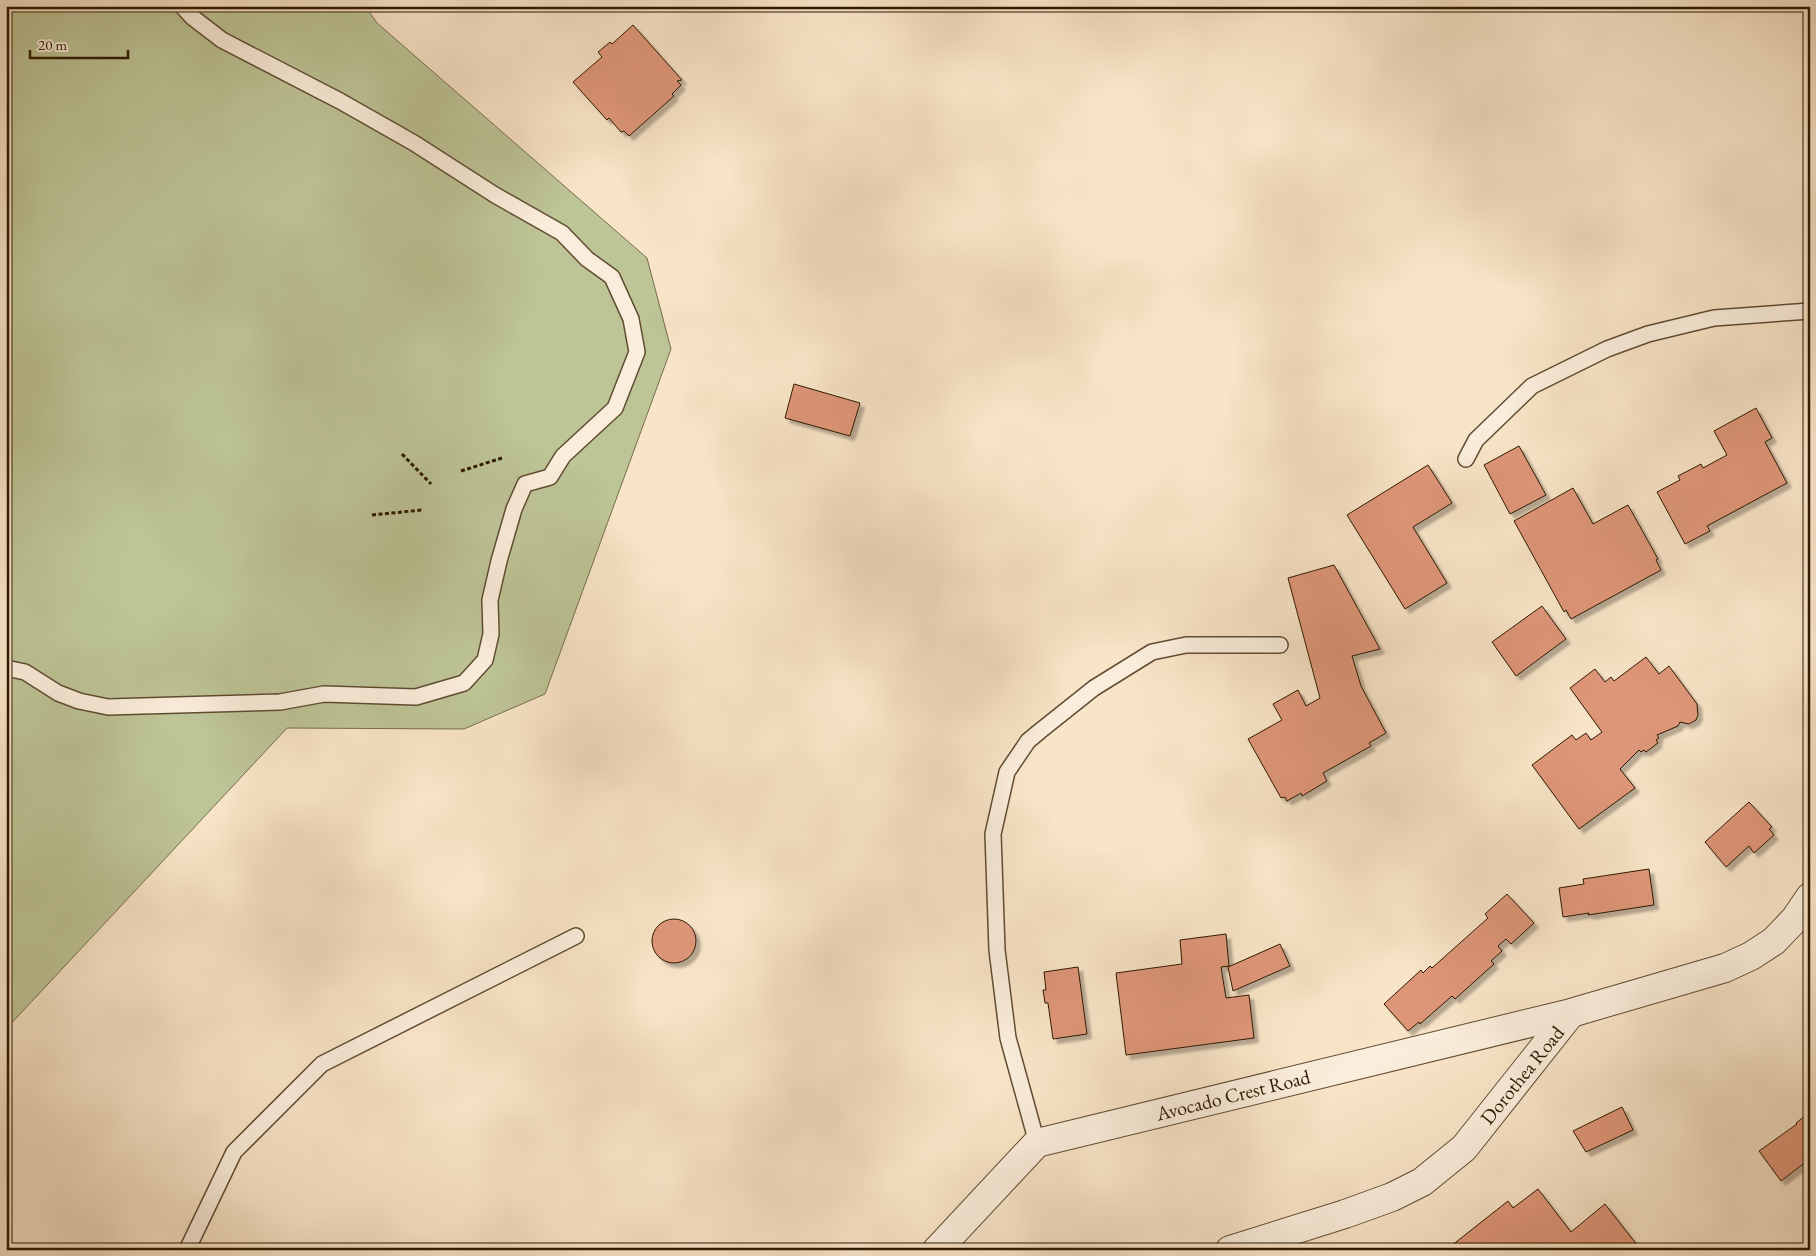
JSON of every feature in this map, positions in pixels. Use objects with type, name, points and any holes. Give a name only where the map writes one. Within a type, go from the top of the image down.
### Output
[{"type":"street","name":"Dorothea Road","points":[[1230,1250],[1345,1214],[1392,1197],[1422,1182],[1464,1148],[1572,1013],[1725,968],[1751,956],[1774,941],[1795,919],[1810,897]]},
{"type":"street","name":"Avocado Crest Road","points":[[1037,1143],[1572,1013]]},
{"type":"street","points":[[937,1250],[1037,1143]]},
{"type":"lane","points":[[6,668],[25,672],[79,701],[108,707],[280,702],[324,694],[416,697],[464,683],[485,660],[491,634],[490,600],[498,561],[514,510],[525,484],[550,477],[563,456],[615,408],[637,352],[631,319],[612,277],[586,259],[562,233],[495,195],[414,143],[340,101],[222,40],[192,17],[182,6]]},
{"type":"lane","points":[[1466,459],[1476,440],[1532,386],[1607,349],[1648,334],[1714,318],[1810,311]]},
{"type":"lane","points":[[1037,1143],[1008,1038],[997,950],[993,834],[1007,772],[1028,742],[1040,731],[1094,688],[1152,652],[1186,645],[1280,645]]},
{"type":"lane","points":[[187,1250],[234,1152],[322,1064],[576,936]]},
{"type":"path","points":[[402,454],[431,484]]},
{"type":"path","points":[[461,471],[502,458]]},
{"type":"path","points":[[372,515],[422,510]]},
{"type":"green space","points":[[6,6],[365,6],[377,23],[647,258],[671,349],[545,694],[464,729],[287,728],[6,1029]]},
{"type":"building","points":[[633,25],[682,80],[677,81],[681,85],[672,94],[674,96],[629,136],[624,131],[621,132],[609,118],[607,120],[573,82],[602,57],[598,52],[610,42],[612,44]]},
{"type":"building","points":[[794,384],[860,403],[850,436],[785,418]]},
{"type":"building","points":[[1756,408],[1772,438],[1765,442],[1787,483],[1707,526],[1710,531],[1685,544],[1657,492],[1680,480],[1678,476],[1701,464],[1703,468],[1727,455],[1714,431]]},
{"type":"building","points":[[1519,446],[1546,495],[1510,514],[1484,465]]},
{"type":"building","points":[[1428,465],[1452,503],[1413,527],[1447,583],[1405,609],[1347,515]]},
{"type":"building","points":[[1573,488],[1593,524],[1628,505],[1658,559],[1656,560],[1661,570],[1571,619],[1566,610],[1564,612],[1514,521]]},
{"type":"building","points":[[1334,565],[1380,649],[1352,656],[1361,686],[1386,733],[1369,743],[1371,746],[1323,773],[1327,781],[1302,796],[1301,793],[1287,801],[1285,797],[1281,798],[1248,739],[1282,720],[1273,704],[1298,690],[1306,706],[1320,698],[1288,578]]},
{"type":"building","points":[[1542,606],[1566,639],[1516,676],[1492,642]]},
{"type":"building","points":[[1646,657],[1659,674],[1669,666],[1697,704],[1698,715],[1696,720],[1689,724],[1680,722],[1678,726],[1657,735],[1659,738],[1656,740],[1658,743],[1646,752],[1639,750],[1620,769],[1635,788],[1579,829],[1532,765],[1572,735],[1576,740],[1586,733],[1591,740],[1602,732],[1570,688],[1595,669],[1605,682],[1611,677],[1614,681]]},
{"type":"building","points":[[1749,802],[1772,827],[1769,829],[1774,835],[1754,853],[1749,846],[1726,867],[1705,842]]},
{"type":"building","points":[[1649,869],[1654,905],[1563,917],[1559,888],[1584,884],[1583,879]]},
{"type":"building","points":[[1507,894],[1534,923],[1511,944],[1506,939],[1498,946],[1502,951],[1491,961],[1494,964],[1455,999],[1452,996],[1420,1024],[1419,1022],[1408,1031],[1384,1004],[1421,970],[1423,973],[1430,966],[1432,968],[1488,918],[1485,914]]},
{"type":"building","points":[[678,919],[690,925],[695,932],[695,950],[690,957],[683,962],[670,963],[662,960],[655,953],[652,937],[655,929],[662,922]]},
{"type":"building","points":[[1226,934],[1229,966],[1221,967],[1226,998],[1249,995],[1254,1038],[1126,1055],[1116,973],[1182,964],[1180,940]]},
{"type":"building","points":[[1280,944],[1290,966],[1233,991],[1228,967]]},
{"type":"building","points":[[1078,967],[1087,1034],[1053,1039],[1048,1003],[1045,1003],[1043,990],[1046,990],[1044,972]]},
{"type":"building","points":[[1622,1107],[1633,1130],[1586,1152],[1573,1131]]},
{"type":"building","points":[[1810,1112],[1810,1164],[1807,1161],[1781,1181],[1759,1151],[1797,1124]]},
{"type":"building","points":[[1538,1189],[1571,1232],[1605,1204],[1641,1250],[1454,1250],[1451,1246],[1508,1201],[1513,1208]]}]
